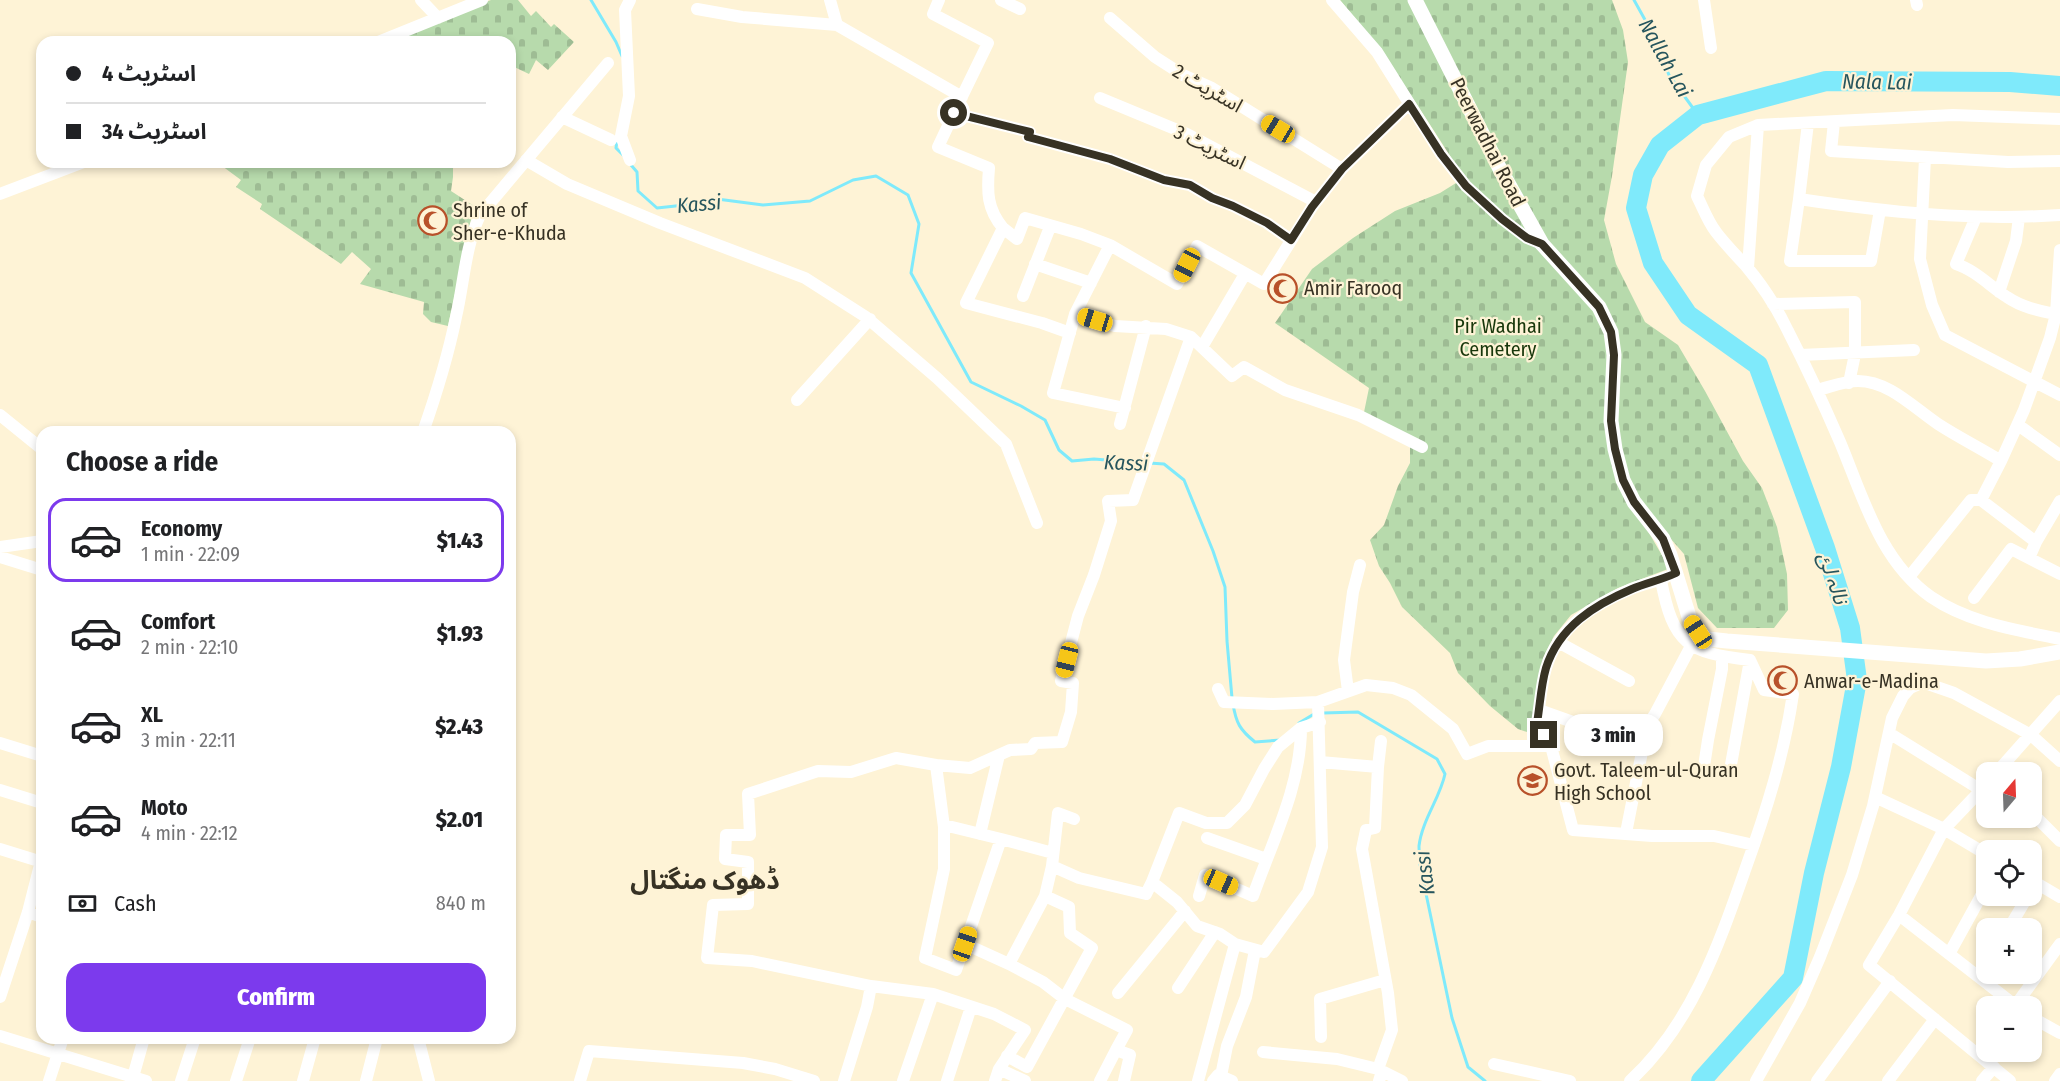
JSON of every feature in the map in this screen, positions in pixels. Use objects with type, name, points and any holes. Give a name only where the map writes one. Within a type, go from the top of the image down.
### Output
[{"type":"main road","name":"Peerwadhai Road","points":[[1415,0],[1500,169],[1542,244],[1599,307],[1611,332],[1614,355],[1611,421],[1623,480],[1634,502],[1663,539],[1690,620],[1698,632],[1708,639],[1960,660],[2020,659],[2060,652]]},
{"type":"street","points":[[421,0],[438,18]]},
{"type":"street","points":[[393,36],[482,0]]},
{"type":"street","points":[[630,0],[625,10],[629,96],[621,136],[630,160]]},
{"type":"street","points":[[830,0],[837,25]]},
{"type":"street","points":[[939,0],[933,14],[988,43],[938,147],[989,168],[987,189],[993,216],[1003,228],[1017,239],[1025,218],[1081,234],[1110,245],[1177,284],[1197,246],[1264,284],[1316,202],[1342,169],[1409,104]]},
{"type":"street","points":[[1001,0],[1020,9]]},
{"type":"street","points":[[1332,0],[1377,52],[1441,154],[1466,186],[1502,219],[1527,238],[1542,244]]},
{"type":"street","points":[[1704,0],[1711,48]]},
{"type":"street","points":[[697,9],[742,17],[837,25],[962,97]]},
{"type":"street","name":"اسٹریٹ 2","points":[[1110,18],[1164,63],[1183,75],[1212,88],[1342,169]]},
{"type":"street","points":[[425,426],[456,318],[471,234],[480,215],[608,63]]},
{"type":"street","name":"اسٹریٹ 3","points":[[1100,98],[1187,134],[1316,202]]},
{"type":"street","points":[[954,113],[1030,132],[1028,137],[1110,159],[1164,180],[1190,185],[1212,198],[1267,223],[1291,240]]},
{"type":"street","points":[[2060,119],[1953,115],[1758,125],[1729,137],[1706,165],[1697,196],[1714,230],[1748,268],[1773,304],[1817,390],[1888,552],[1909,577],[1931,597],[1956,610],[2018,632],[2060,639]]},
{"type":"street","points":[[562,117],[611,140]]},
{"type":"street","points":[[1834,122],[1831,151],[2008,162],[2060,161]]},
{"type":"street","points":[[1808,123],[1790,261],[1871,261],[1880,210]]},
{"type":"street","points":[[1748,268],[1758,125]]},
{"type":"street","points":[[1925,158],[1920,259],[1932,305],[1945,335],[2060,395]]},
{"type":"street","points":[[526,160],[567,184],[660,223],[805,278],[870,319],[937,378],[1006,444],[1037,523]]},
{"type":"street","points":[[0,195],[69,168]]},
{"type":"street","points":[[1799,199],[1921,214],[1976,217],[2060,215]]},
{"type":"street","points":[[1976,217],[1956,264],[2028,308],[2058,314]]},
{"type":"street","points":[[1999,292],[2016,241],[2019,217]]},
{"type":"street","points":[[1023,296],[1050,227]]},
{"type":"street","points":[[1003,228],[966,303],[1042,323],[1070,333]]},
{"type":"street","points":[[1110,245],[1075,314],[1053,393],[1125,408]]},
{"type":"street","points":[[1981,500],[2001,461],[2035,383],[2058,314],[2060,250]]},
{"type":"street","points":[[1035,264],[1091,283]]},
{"type":"street","points":[[1202,347],[1245,274]]},
{"type":"street","points":[[1773,304],[1855,302],[1855,354],[1849,383]]},
{"type":"street","points":[[1075,314],[1115,326],[1146,326],[1166,329],[1191,337],[1232,376],[1244,367],[1285,390],[1358,415],[1422,447]]},
{"type":"street","points":[[797,400],[870,319]]},
{"type":"street","points":[[1120,424],[1146,326]]},
{"type":"street","points":[[1025,1081],[997,1075],[1025,1030],[994,1014],[933,994],[872,986],[752,961],[707,958],[713,905],[748,904],[748,862],[725,859],[726,835],[750,835],[748,794],[818,771],[851,772],[896,758],[970,768],[1010,750],[1031,749],[1035,743],[1062,742],[1071,712],[1073,682],[1061,681],[1078,616],[1095,575],[1111,521],[1108,501],[1133,500],[1191,337]]},
{"type":"street","points":[[1800,356],[1914,350]]},
{"type":"street","points":[[1817,390],[1856,381],[1869,382],[1900,396],[1936,422],[2001,461]]},
{"type":"street","points":[[0,415],[36,444]]},
{"type":"street","points":[[2018,424],[2060,455]]},
{"type":"street","points":[[1909,577],[1971,500],[1981,500],[2036,542]]},
{"type":"street","points":[[2029,558],[2060,501]]},
{"type":"street","points":[[0,547],[36,542]]},
{"type":"street","points":[[1974,598],[2011,549],[2060,574]]},
{"type":"street","points":[[0,556],[36,568]]},
{"type":"street","points":[[1348,691],[1344,660],[1353,592],[1360,565]]},
{"type":"street","points":[[1676,573],[1601,603],[1568,628],[1558,642],[1546,669],[1537,723],[1551,746],[1573,830],[1652,836],[1718,837],[1754,845]]},
{"type":"street","points":[[1661,580],[1668,609],[1685,643],[1700,651],[1722,657],[1750,660]]},
{"type":"street","points":[[1558,642],[1629,681]]},
{"type":"street","points":[[1626,833],[1648,723],[1691,646]]},
{"type":"street","points":[[1703,773],[1707,740],[1722,669],[1722,657]]},
{"type":"street","points":[[1730,770],[1750,660]]},
{"type":"street","points":[[1630,1081],[1666,1043],[1713,960],[1772,793],[1788,730],[1793,694],[1764,690],[1750,660]]},
{"type":"street","points":[[1756,1081],[1785,1031],[1820,957],[1852,875],[1875,797],[1896,707],[1910,688],[1919,684],[1928,684],[1954,693],[2031,735],[2060,762]]},
{"type":"street","points":[[1218,689],[1224,702],[1240,704],[1318,702],[1366,685],[1393,688],[1411,695],[1453,729],[1467,754],[1488,746],[1551,746]]},
{"type":"street","points":[[2006,762],[2060,701]]},
{"type":"street","points":[[1152,882],[1177,902],[1197,926],[1215,932],[1235,944],[1264,952],[1308,892],[1322,847],[1318,702]]},
{"type":"street","points":[[1539,710],[1643,747]]},
{"type":"street","points":[[1052,866],[1078,878],[1146,894],[1179,813],[1206,823],[1227,823],[1245,805],[1278,747],[1301,728],[1320,722]]},
{"type":"street","points":[[1199,896],[1205,875],[1253,896],[1288,800],[1301,751],[1301,728]]},
{"type":"street","points":[[1889,733],[1976,783]]},
{"type":"street","points":[[1380,1074],[1392,1030],[1362,849],[1366,830],[1375,828],[1381,741]]},
{"type":"street","points":[[0,743],[36,750]]},
{"type":"street","points":[[980,834],[999,755]]},
{"type":"street","points":[[1320,762],[1378,767]]},
{"type":"street","points":[[936,765],[944,825],[944,869],[925,958],[956,970],[1000,839]]},
{"type":"street","points":[[0,790],[36,801]]},
{"type":"street","points":[[1976,796],[1944,830],[1899,915],[1869,965],[2010,1081]]},
{"type":"street","points":[[1875,797],[1944,830],[1976,848]]},
{"type":"street","points":[[1009,964],[1045,896],[1052,866],[1058,813],[1074,819]]},
{"type":"street","points":[[2042,824],[2060,841]]},
{"type":"street","points":[[944,825],[1053,853]]},
{"type":"street","points":[[1207,838],[1266,859]]},
{"type":"street","points":[[0,849],[36,860]]},
{"type":"street","points":[[0,997],[36,881]]},
{"type":"street","points":[[2042,888],[2060,897]]},
{"type":"street","points":[[1007,1056],[1027,1068],[1092,948],[1070,933],[1069,906],[1045,896]]},
{"type":"street","points":[[1949,954],[1976,905]]},
{"type":"street","points":[[1118,993],[1185,911]]},
{"type":"street","points":[[28,912],[36,915]]},
{"type":"street","points":[[1899,915],[1949,954],[1976,970]]},
{"type":"street","points":[[1178,988],[1215,932]]},
{"type":"street","points":[[965,944],[1043,982],[1065,999],[1127,1030],[1100,1081]]},
{"type":"street","points":[[1198,1081],[1235,944]]},
{"type":"street","points":[[2023,996],[2060,944]]},
{"type":"street","points":[[1222,1080],[1227,1046],[1246,998],[1255,950]]},
{"type":"street","points":[[1321,1037],[1320,999],[1385,980]]},
{"type":"street","points":[[1817,1081],[1890,981]]},
{"type":"street","points":[[1993,984],[2006,996]]},
{"type":"street","points":[[844,1081],[872,986]]},
{"type":"street","points":[[903,1081],[933,994]]},
{"type":"street","points":[[947,1081],[971,1006]]},
{"type":"street","points":[[1888,1081],[1935,1018]]},
{"type":"street","points":[[2042,1023],[2060,1033]]},
{"type":"street","points":[[0,1036],[146,1081]]},
{"type":"street","points":[[49,1081],[61,1044]]},
{"type":"street","points":[[133,1077],[142,1044]]},
{"type":"street","points":[[181,1081],[193,1044]]},
{"type":"street","points":[[236,1081],[248,1044]]},
{"type":"street","points":[[303,1081],[313,1044]]},
{"type":"street","points":[[366,1081],[375,1044]]},
{"type":"street","points":[[419,1044],[429,1081]]},
{"type":"street","points":[[1116,1050],[1130,1055],[1124,1081]]},
{"type":"street","points":[[580,1081],[589,1051],[743,1063],[775,1075],[814,1081]]},
{"type":"street","points":[[1263,1052],[1337,1059],[1402,1081]]},
{"type":"street","points":[[418,1081],[424,1063]]},
{"type":"street","points":[[1494,1064],[1570,1081]]},
{"type":"street","points":[[1982,1081],[1994,1067]]},
{"type":"street","points":[[2055,1081],[2060,1074]]},
{"type":"green space","points":[[491,0],[518,0],[531,16],[536,11],[551,27],[554,24],[574,42],[548,70],[536,60],[529,74],[516,68],[516,36],[401,36]]},
{"type":"green space","name":"Pir Wadhai Cemetery","points":[[1340,0],[1612,0],[1623,30],[1628,62],[1604,220],[1616,264],[1645,322],[1678,345],[1743,461],[1762,488],[1777,527],[1787,574],[1788,610],[1774,628],[1717,628],[1698,608],[1684,554],[1616,476],[1668,569],[1618,588],[1571,615],[1554,636],[1543,658],[1539,697],[1530,733],[1518,729],[1490,706],[1458,673],[1450,653],[1402,607],[1379,566],[1370,540],[1384,525],[1398,486],[1410,463],[1410,444],[1363,417],[1369,388],[1275,323],[1312,269],[1353,238],[1395,211],[1440,193],[1464,178],[1390,65]]},
{"type":"green space","points":[[225,168],[453,168],[451,191],[474,206],[448,326],[431,322],[423,314],[424,302],[360,284],[371,269],[352,252],[341,264],[260,209],[262,204],[236,187],[241,180]]},
{"type":"waterway","name":"Kassi","points":[[591,0],[622,56]]},
{"type":"waterway","name":"Nallah Lai","points":[[1634,0],[1649,27],[1669,75],[1698,115]]},
{"type":"waterway","name":"نالہ لئ","points":[[1701,1081],[1793,978],[1814,873],[1841,767],[1857,680],[1850,628],[1825,548],[1758,365],[1688,315],[1653,263],[1636,208],[1643,175],[1660,145],[1698,115],[1826,81],[2010,82],[2060,86]]},
{"type":"waterway","name":"Kassi","points":[[617,140],[616,148],[623,155]]},
{"type":"waterway","name":"Kassi","points":[[631,165],[637,172],[638,191],[657,208],[717,199],[763,205],[810,201],[853,180],[876,176],[908,195],[919,224],[911,273],[971,382],[1045,420],[1059,450],[1072,461],[1094,459],[1143,463]]},
{"type":"waterway","name":"Kassi","points":[[1149,463],[1164,464],[1184,480],[1213,551],[1225,587],[1232,698]]},
{"type":"waterway","name":"Kassi","points":[[1233,704],[1240,726],[1255,742],[1281,740]]},
{"type":"waterway","name":"Kassi","points":[[1323,713],[1358,712],[1437,759],[1445,774],[1421,836],[1420,865],[1452,1018],[1468,1067],[1485,1081]]},
{"type":"waterway","name":"Kassi","points":[[1299,723],[1314,714]]},
{"type":"place","name":"Shrine of Sher-e-Khuda","points":[[432,221]]},
{"type":"place","name":"Amir Farooq","points":[[1283,288]]},
{"type":"place","name":"Anwar-e-Madina","points":[[1783,681]]},
{"type":"place","name":"Govt. Taleem-ul-Quran High School","points":[[1533,781]]},
{"type":"district","name":"ڈھوک منگتال","points":[[705,880]]},
{"type":"route","points":[[954,113],[1030,132],[1028,137],[1110,159],[1164,180],[1190,185],[1212,198],[1267,223],[1291,240],[1312,207],[1342,169],[1409,104],[1441,154],[1466,186],[1502,219],[1527,238],[1542,244],[1599,307],[1611,332],[1614,355],[1611,421],[1623,480],[1634,502],[1663,539],[1676,573],[1601,603],[1568,628],[1554,648],[1546,669],[1537,723],[1544,735]]},
{"type":"water label","name":"Nala Lai","points":[[1877,82]]}]
